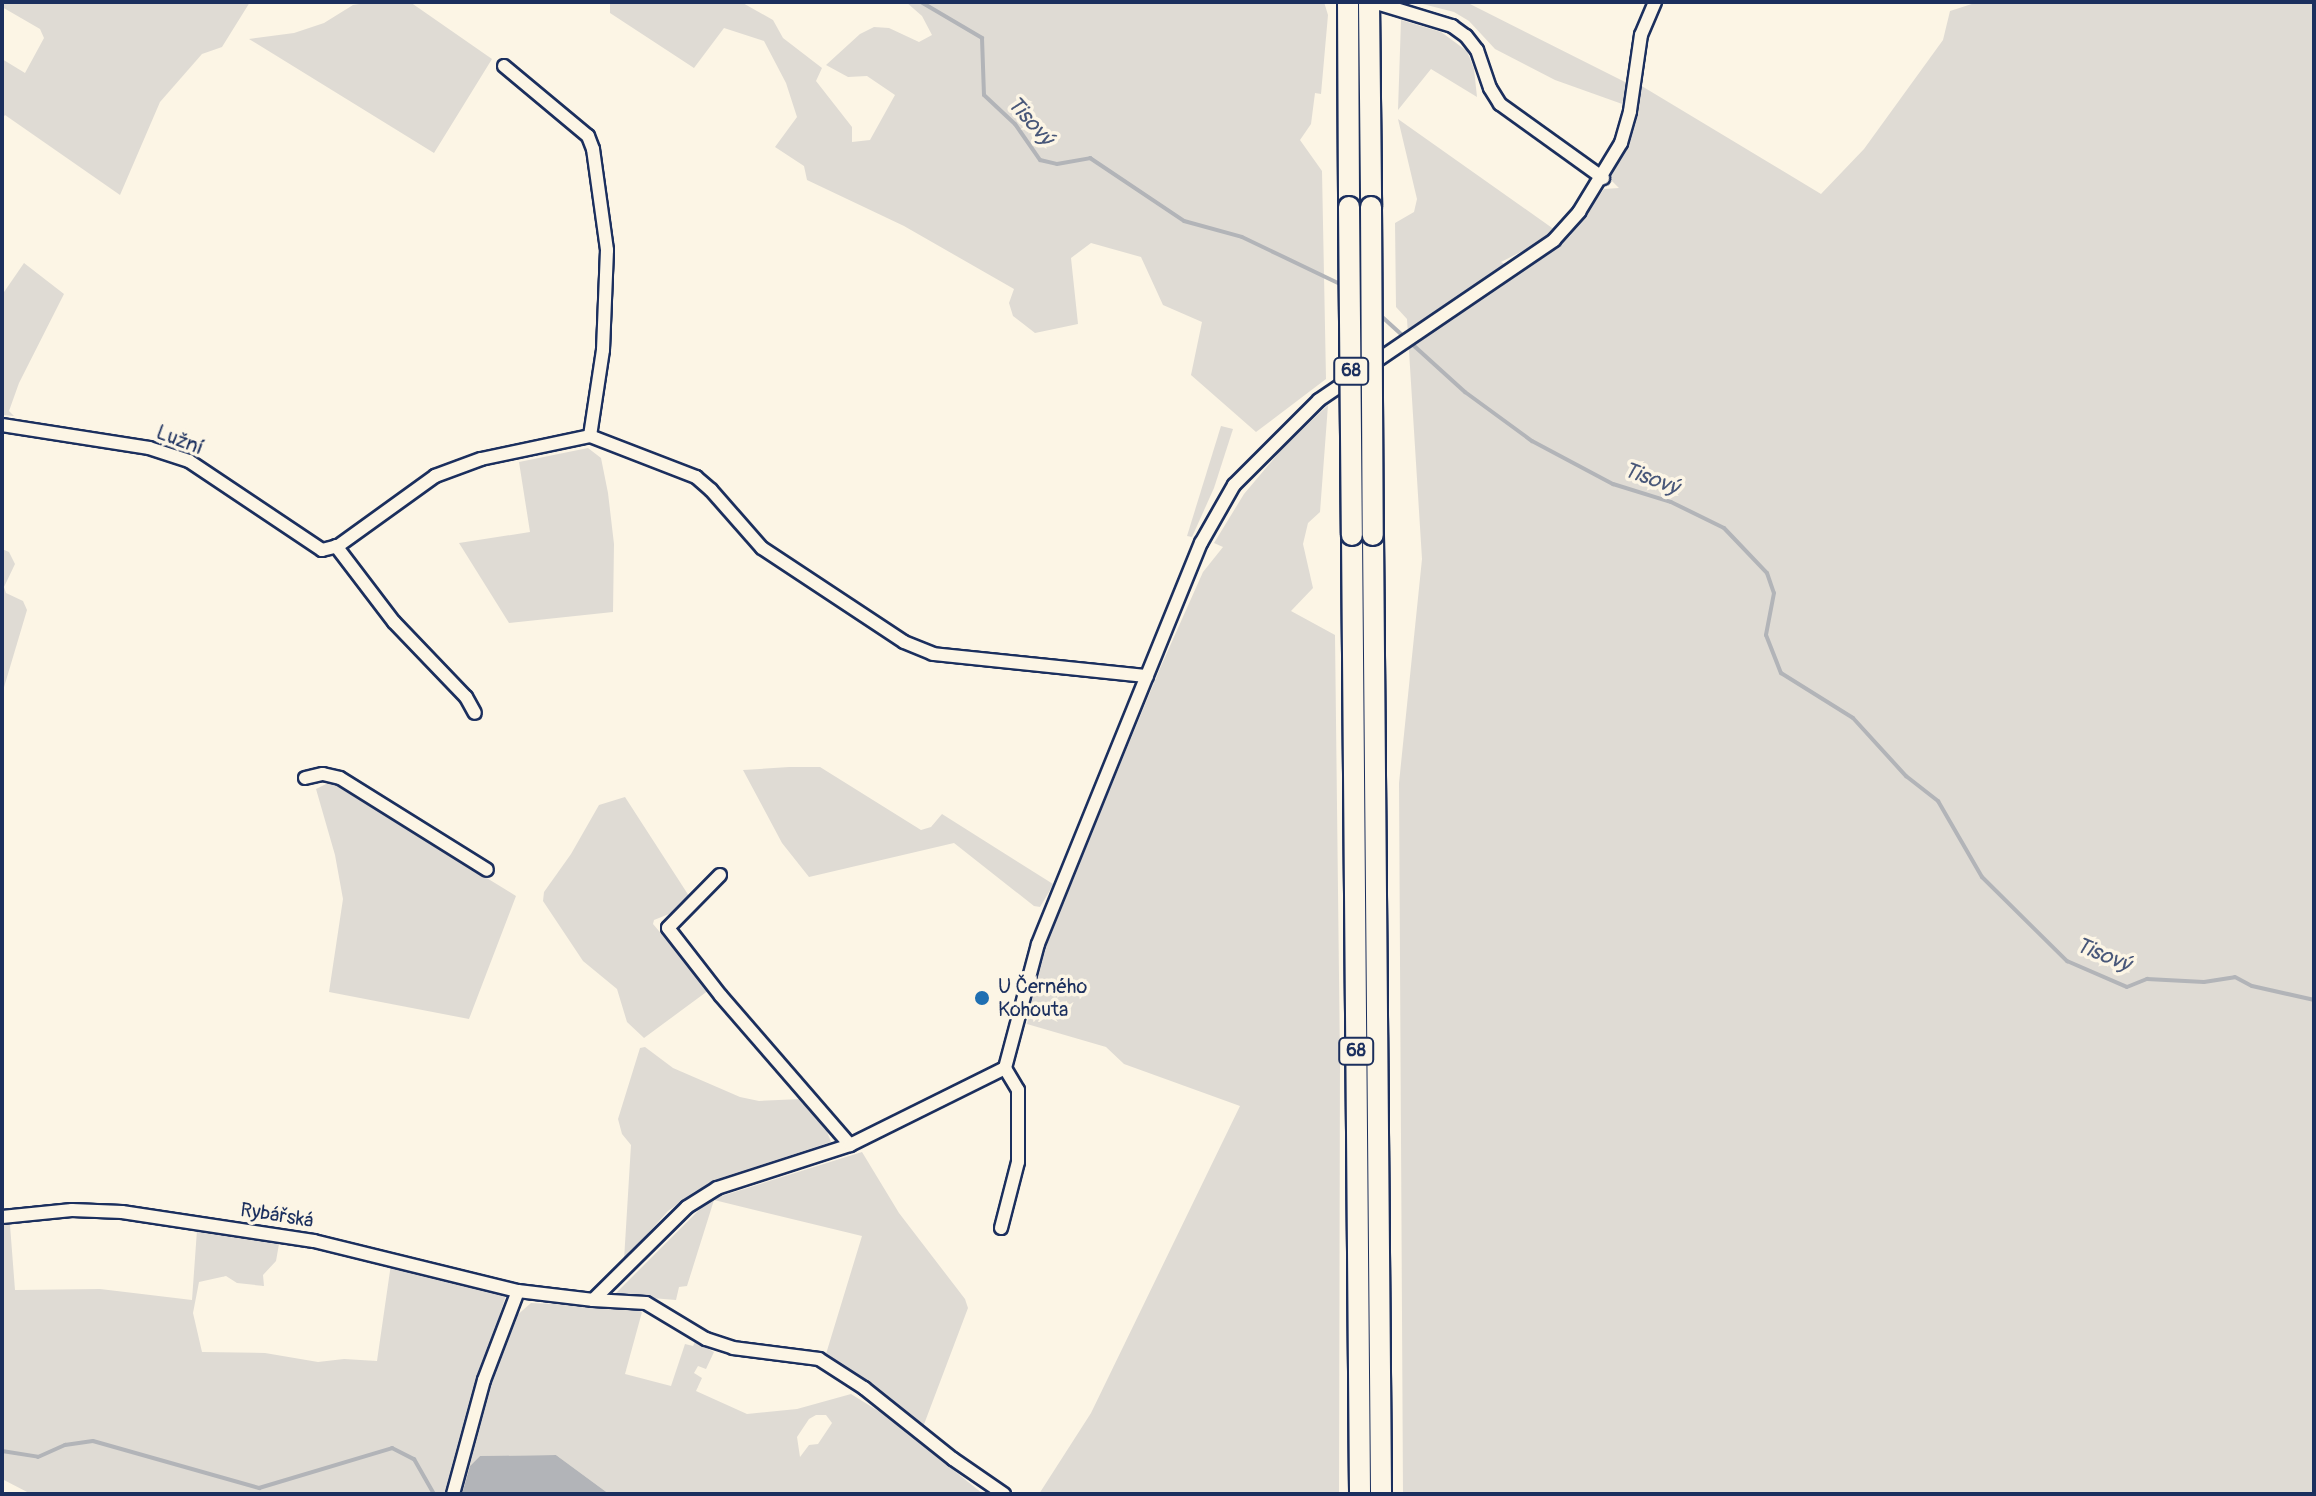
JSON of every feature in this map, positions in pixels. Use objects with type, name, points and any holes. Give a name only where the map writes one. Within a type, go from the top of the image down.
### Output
[{"type":"highway","name":"68","points":[[1348,2],[1360,1494]]},
{"type":"highway","name":"68","points":[[1371,2],[1381,1494]]},
{"type":"street","points":[[1371,2],[1452,26],[1466,36],[1477,50],[1490,88],[1500,104],[1603,178]]},
{"type":"street","points":[[1001,1228],[1018,1162],[1018,1090],[1005,1068],[1038,944],[1201,543],[1234,485],[1319,400],[1554,240],[1603,178],[1626,127],[1641,35],[1655,2]]},
{"type":"street","points":[[504,66],[588,136],[593,149],[607,250],[603,350],[590,436]]},
{"type":"street","name":"Lužní","points":[[2,425],[149,448],[189,461],[322,550],[336,546]]},
{"type":"street","points":[[475,713],[466,697],[394,622],[336,546],[435,476],[481,459],[590,436],[696,477],[762,548],[904,642],[933,654],[1147,676]]},
{"type":"street","points":[[305,778],[323,774],[340,778],[487,870]]},
{"type":"street","points":[[720,875],[668,928],[721,996],[850,1145]]},
{"type":"street","points":[[593,1300],[687,1207],[717,1188],[850,1145],[1005,1068]]},
{"type":"street","name":"Rybářská","points":[[2,1217],[72,1210],[122,1212],[314,1241],[540,1295],[646,1303],[706,1339],[733,1348],[819,1359],[864,1388],[953,1459],[1004,1494]]},
{"type":"street","points":[[453,1494],[484,1380],[518,1291]]},
{"type":"shaded area","points":[[2,2],[250,2],[222,47],[202,54],[160,102],[120,195],[5,115],[2,119],[2,59],[25,73],[44,38],[40,29],[2,7]]},
{"type":"shaded area","points":[[410,2],[492,59],[434,153],[249,39],[294,33],[324,23],[353,5]]},
{"type":"shaded area","points":[[610,2],[741,2],[773,20],[783,38],[822,68],[816,81],[852,127],[852,142],[870,140],[895,95],[867,76],[848,77],[826,65],[860,34],[874,27],[889,28],[919,42],[932,35],[922,16],[906,2],[1324,2],[1328,15],[1321,94],[1315,93],[1311,124],[1300,140],[1322,171],[1326,379],[1256,432],[1191,375],[1202,322],[1163,305],[1141,257],[1091,243],[1071,258],[1078,324],[1035,333],[1013,316],[1009,303],[1014,289],[904,226],[807,180],[804,166],[775,147],[797,117],[786,83],[764,41],[724,28],[694,68],[610,13]]},
{"type":"shaded area","points":[[1415,2],[1466,2],[1627,83],[1625,105],[1555,80],[1495,49],[1469,21],[1454,12]]},
{"type":"shaded area","points":[[1978,2],[2314,2],[2314,1494],[1403,1494],[1399,783],[1422,559],[1407,319],[1396,307],[1395,223],[1414,212],[1417,199],[1398,119],[1555,230],[1540,242],[1501,262],[1520,273],[1570,236],[1604,189],[1619,188],[1610,179],[1627,142],[1640,85],[1821,194],[1864,149],[1943,40],[1950,11]]},
{"type":"shaded area","points":[[1401,20],[1441,32],[1467,51],[1474,69],[1477,97],[1431,69],[1398,110]]},
{"type":"shaded area","points":[[24,263],[64,294],[19,383],[9,411],[14,416],[2,415],[2,295]]},
{"type":"shaded area","points":[[1328,405],[1320,512],[1308,523],[1303,544],[1313,588],[1291,611],[1335,635],[1340,1061],[1339,1494],[1039,1494],[1091,1413],[1240,1106],[1124,1064],[1106,1047],[1027,1024],[1042,953],[1161,666],[1203,572],[1223,547],[1214,543],[1244,494],[1282,449]]},
{"type":"shaded area","points":[[1221,426],[1233,429],[1214,488],[1192,537],[1187,536]]},
{"type":"shaded area","points":[[588,448],[601,458],[608,493],[614,544],[613,612],[509,623],[459,543],[530,532],[519,462]]},
{"type":"shaded area","points":[[2,549],[9,552],[15,564],[4,587],[6,593],[23,601],[27,610],[2,694]]},
{"type":"shaded area","points":[[820,767],[921,830],[931,827],[942,814],[1053,884],[1040,907],[1034,906],[954,843],[809,877],[782,843],[743,770]]},
{"type":"shaded area","points":[[330,782],[516,896],[469,1019],[329,992],[343,899],[335,855],[316,789]]},
{"type":"shaded area","points":[[625,797],[689,896],[674,912],[654,920],[653,924],[709,990],[644,1038],[627,1022],[617,989],[583,961],[543,901],[544,892],[571,854],[599,805]]},
{"type":"shaded area","points":[[645,1047],[673,1068],[740,1097],[759,1101],[801,1099],[825,1126],[831,1142],[722,1178],[694,1192],[668,1211],[624,1260],[631,1145],[622,1134],[618,1119],[640,1048]]},
{"type":"shaded area","points":[[862,1152],[899,1213],[965,1299],[968,1308],[923,1427],[826,1354],[862,1236],[714,1200],[687,1286],[679,1287],[676,1300],[614,1295],[709,1200]]},
{"type":"shaded area","points":[[2,1225],[10,1225],[15,1290],[100,1289],[192,1300],[197,1230],[279,1244],[276,1261],[263,1275],[264,1286],[237,1283],[226,1276],[199,1282],[193,1313],[202,1352],[265,1353],[318,1362],[344,1359],[377,1361],[391,1264],[506,1295],[486,1358],[502,1356],[501,1349],[515,1317],[531,1303],[635,1307],[642,1312],[625,1374],[671,1386],[685,1344],[693,1346],[695,1342],[714,1352],[706,1369],[698,1366],[694,1373],[702,1378],[696,1391],[747,1414],[797,1409],[851,1394],[888,1417],[983,1494],[609,1494],[556,1455],[480,1456],[470,1466],[462,1494],[31,1494],[2,1479]],"holes":[[[826,1415],[832,1423],[818,1444],[809,1445],[800,1457],[797,1437],[809,1419]]]},
{"type":"shaded area","points":[[556,1455],[609,1494],[462,1494],[470,1466],[480,1456]]},
{"type":"waterway","name":"Tisový","points":[[921,2],[982,38],[984,95],[1015,124],[1040,160],[1057,164],[1090,158],[1184,221],[1242,237],[1342,285]]},
{"type":"waterway","name":"Tisový","points":[[1380,315],[1465,392],[1532,441],[1613,484],[1671,502],[1724,528],[1767,573],[1774,593],[1766,635],[1781,673],[1853,718],[1906,776],[1938,801],[1982,877],[2067,961],[2127,987],[2147,979],[2204,982],[2235,977],[2252,986],[2314,1000]]},
{"type":"waterway","points":[[2,1451],[38,1457],[65,1445],[93,1441],[259,1488],[392,1448],[414,1459],[434,1494]]},
{"type":"place","name":"U Černého Kohouta","points":[[982,998]]}]
